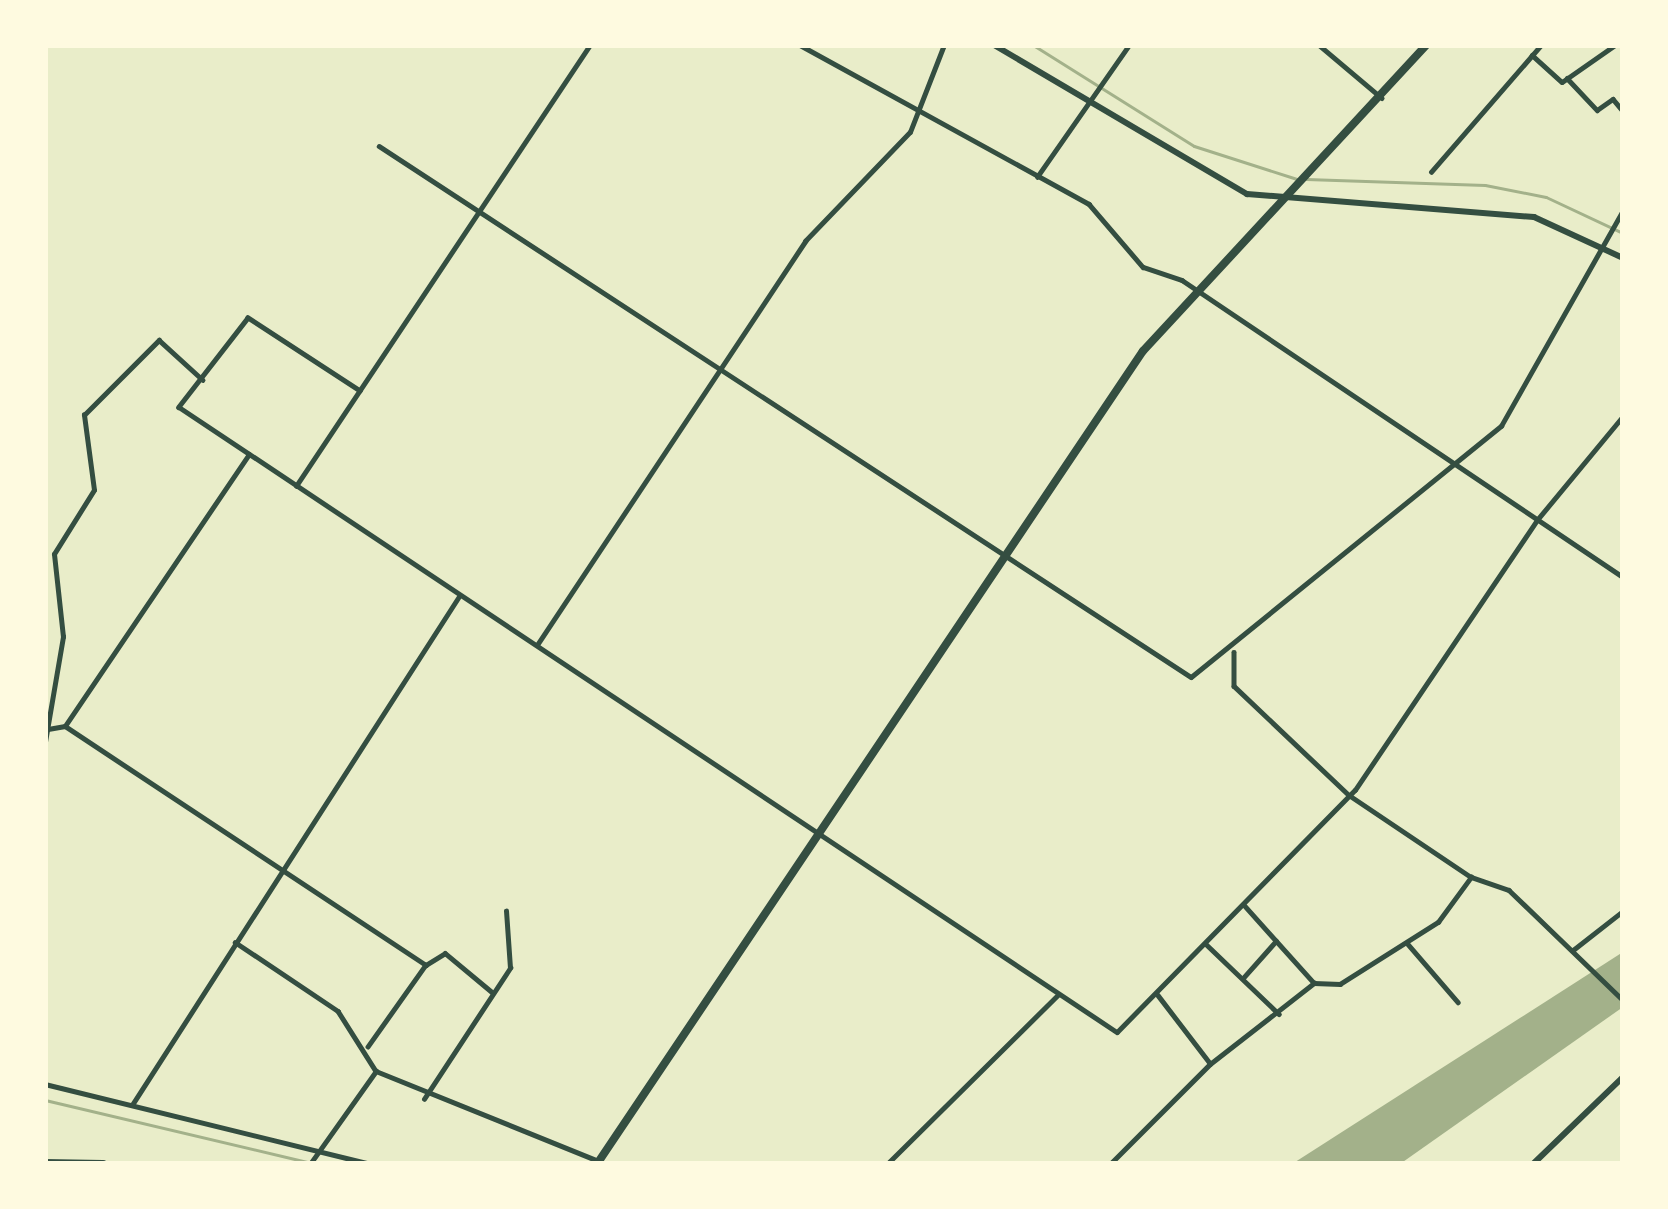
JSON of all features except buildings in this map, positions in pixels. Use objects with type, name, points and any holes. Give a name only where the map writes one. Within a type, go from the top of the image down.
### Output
[{"type":"main road","points":[[601,1163],[1143,351],[1291,201],[1426,45]]},
{"type":"main road","points":[[45,1162],[103,1164]]},
{"type":"street","points":[[296,486],[590,45]]},
{"type":"street","points":[[800,45],[920,116],[1089,204],[1143,267],[1199,293],[1623,577]]},
{"type":"street","points":[[537,645],[805,241],[920,116],[944,45]]},
{"type":"street","points":[[994,45],[1189,167],[1291,201],[1534,217],[1608,247],[1623,259]]},
{"type":"street","points":[[1037,177],[1129,45]]},
{"type":"street","points":[[1319,45],[1382,98]]},
{"type":"street","points":[[1431,172],[1541,45]]},
{"type":"street","points":[[1568,78],[1616,45]]},
{"type":"street","points":[[1532,55],[1568,78],[1597,110],[1613,99],[1623,110]]},
{"type":"street","points":[[379,146],[1190,677],[1234,652],[1501,426],[1608,247],[1622,213]]},
{"type":"street","points":[[360,392],[248,318],[179,406],[458,598],[537,645],[1118,1032],[1349,795],[1537,520],[1623,416]]},
{"type":"street","points":[[45,742],[63,638],[54,554],[94,490],[84,415],[159,340],[202,380]]},
{"type":"street","points":[[65,726],[249,454]]},
{"type":"street","points":[[132,1105],[458,598]]},
{"type":"street","points":[[1234,652],[1234,686],[1349,795],[1471,877],[1509,890],[1623,1000]]},
{"type":"street","points":[[48,729],[65,726],[426,964]]},
{"type":"street","points":[[1110,1164],[1210,1064],[1314,983],[1340,984],[1407,943],[1471,877]]},
{"type":"street","points":[[1243,904],[1314,983]]},
{"type":"street","points":[[424,1099],[510,968],[506,911]]},
{"type":"street","points":[[1573,950],[1623,911]]},
{"type":"street","points":[[1242,979],[1276,941]]},
{"type":"street","points":[[235,942],[338,1011],[368,1047],[376,1071],[424,1099],[519,1121],[601,1163]]},
{"type":"street","points":[[1407,943],[1458,1002]]},
{"type":"street","points":[[1207,944],[1279,1013]]},
{"type":"street","points":[[368,1047],[426,964],[445,953],[492,992]]},
{"type":"street","points":[[887,1164],[1059,994]]},
{"type":"street","points":[[1157,995],[1210,1064]]},
{"type":"street","points":[[310,1164],[376,1071]]},
{"type":"street","points":[[1533,1164],[1623,1077]]},
{"type":"street","points":[[45,1084],[370,1164]]},
{"type":"shaded area","points":[[1623,952],[1623,1007],[1400,1164],[1292,1164]]},
{"type":"waterway","points":[[1033,45],[1194,146],[1297,179]]},
{"type":"waterway","points":[[1306,179],[1485,185],[1546,197],[1623,233]]},
{"type":"waterway","points":[[45,1100],[316,1164]]}]
